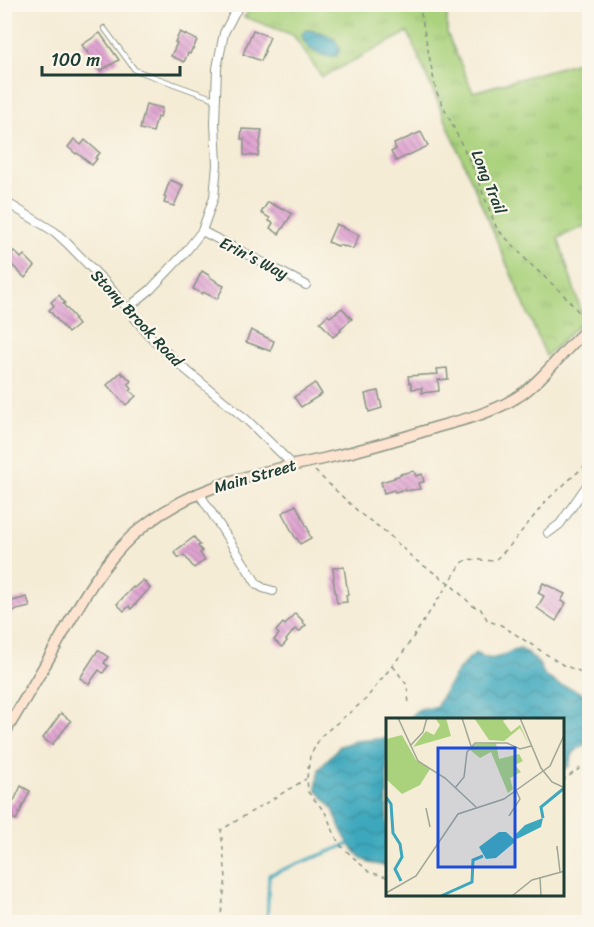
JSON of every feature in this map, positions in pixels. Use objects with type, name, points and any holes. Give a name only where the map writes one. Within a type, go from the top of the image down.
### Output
[{"type":"main road","name":"Main Street","points":[[4,734],[97,575],[132,537],[155,518],[182,500],[230,481],[402,438],[501,406],[515,399],[528,388],[588,328]]},
{"type":"street","points":[[129,311],[135,302],[150,290],[183,255],[202,231],[214,197],[217,165],[215,123],[217,68],[224,33],[242,4]]},
{"type":"street","name":"Stony Brook Road","points":[[4,201],[55,232],[107,284],[147,333],[175,361],[247,420],[292,464]]},
{"type":"street","name":"Erin's Way","points":[[202,231],[306,285]]},
{"type":"street","points":[[548,533],[560,524],[590,481]]},
{"type":"street","points":[[199,493],[257,584],[273,591]]},
{"type":"lane","points":[[104,28],[135,70],[216,99]]},
{"type":"path","name":"Long Trail","points":[[419,4],[436,91],[473,168],[497,229],[585,318],[588,328]]},
{"type":"path","points":[[386,877],[369,872],[339,844],[325,812],[308,792],[310,756],[321,736],[365,700],[404,651],[462,563],[468,559],[494,561],[508,548],[547,500],[590,461]]},
{"type":"path","points":[[306,462],[414,559],[449,583],[473,606],[480,608],[488,621],[501,625],[563,664],[579,671],[590,684]]},
{"type":"path","points":[[392,665],[407,685],[409,704]]},
{"type":"path","points":[[564,780],[590,761]]},
{"type":"path","points":[[220,922],[226,878],[221,830],[307,778]]},
{"type":"green space","points":[[254,5],[447,5],[447,33],[473,92],[589,59],[589,224],[558,238],[584,320],[546,356],[408,32],[322,77],[293,35],[244,17]]},
{"type":"water","points":[[306,30],[322,33],[335,40],[340,49],[337,56],[325,56],[310,49],[303,40],[302,34]]},
{"type":"water","points":[[520,649],[528,653],[539,664],[545,676],[559,685],[589,696],[589,742],[575,751],[569,766],[564,769],[564,718],[411,718],[417,710],[436,708],[458,670],[476,653],[483,657],[494,658]]},
{"type":"water","points":[[386,738],[386,866],[369,863],[360,857],[341,830],[333,809],[316,789],[319,769],[340,746],[355,741]]},
{"type":"building","points":[[253,30],[270,37],[261,61],[243,54]]},
{"type":"building","points":[[180,32],[197,40],[184,62],[171,56]]},
{"type":"building","points":[[100,33],[119,60],[100,71],[82,45]]},
{"type":"building","points":[[146,104],[162,108],[153,132],[140,129]]},
{"type":"building","points":[[242,129],[262,130],[258,156],[244,155]]},
{"type":"building","points":[[421,132],[428,146],[396,161],[391,152],[396,149],[394,144]]},
{"type":"building","points":[[74,139],[81,145],[85,140],[100,153],[92,165],[68,147]]},
{"type":"building","points":[[170,180],[183,185],[174,206],[164,203]]},
{"type":"building","points":[[268,202],[292,214],[279,234],[270,228],[273,223],[269,221],[270,218],[261,213]]},
{"type":"building","points":[[336,224],[359,235],[353,249],[328,242]]},
{"type":"building","points":[[14,251],[21,258],[24,255],[35,266],[25,278],[7,260]]},
{"type":"building","points":[[202,271],[224,286],[217,299],[193,289]]},
{"type":"building","points":[[59,295],[78,325],[68,333],[49,310],[54,306],[51,302]]},
{"type":"building","points":[[342,308],[352,319],[333,337],[320,322]]},
{"type":"building","points":[[251,330],[274,341],[270,351],[246,342]]},
{"type":"building","points":[[447,368],[448,379],[438,380],[439,391],[422,393],[422,388],[412,389],[409,383],[408,376],[438,374],[437,369]]},
{"type":"building","points":[[121,372],[131,381],[128,384],[132,389],[130,391],[136,396],[126,405],[107,385]]},
{"type":"building","points":[[315,383],[322,394],[301,407],[294,397]]},
{"type":"building","points":[[378,391],[382,408],[369,412],[365,394]]},
{"type":"building","points":[[414,471],[416,476],[422,474],[424,482],[418,483],[420,489],[395,492],[394,490],[384,493],[381,482]]},
{"type":"building","points":[[296,505],[311,538],[300,544],[282,513]]},
{"type":"building","points":[[194,537],[200,545],[198,546],[202,551],[200,553],[205,560],[194,568],[184,555],[179,558],[174,552]]},
{"type":"building","points":[[344,567],[347,602],[337,603],[333,568]]},
{"type":"building","points":[[143,580],[150,588],[131,609],[129,606],[124,611],[117,604]]},
{"type":"building","points":[[543,583],[565,594],[561,601],[566,603],[556,621],[537,608],[544,596],[538,593]]},
{"type":"building","points":[[4,593],[7,593],[9,602],[27,597],[30,607],[12,611],[12,614],[4,616]]},
{"type":"building","points":[[295,613],[306,625],[299,632],[295,629],[282,647],[274,640],[279,634],[276,631],[283,623],[285,625]]},
{"type":"building","points":[[98,650],[108,657],[104,663],[108,666],[103,673],[99,670],[89,684],[80,678]]},
{"type":"building","points":[[61,713],[71,721],[52,745],[43,738]]},
{"type":"building","points":[[21,786],[30,791],[16,820],[4,814],[12,800],[14,801]]},
{"type":"waterway","points":[[267,922],[269,875],[349,844]]}]
